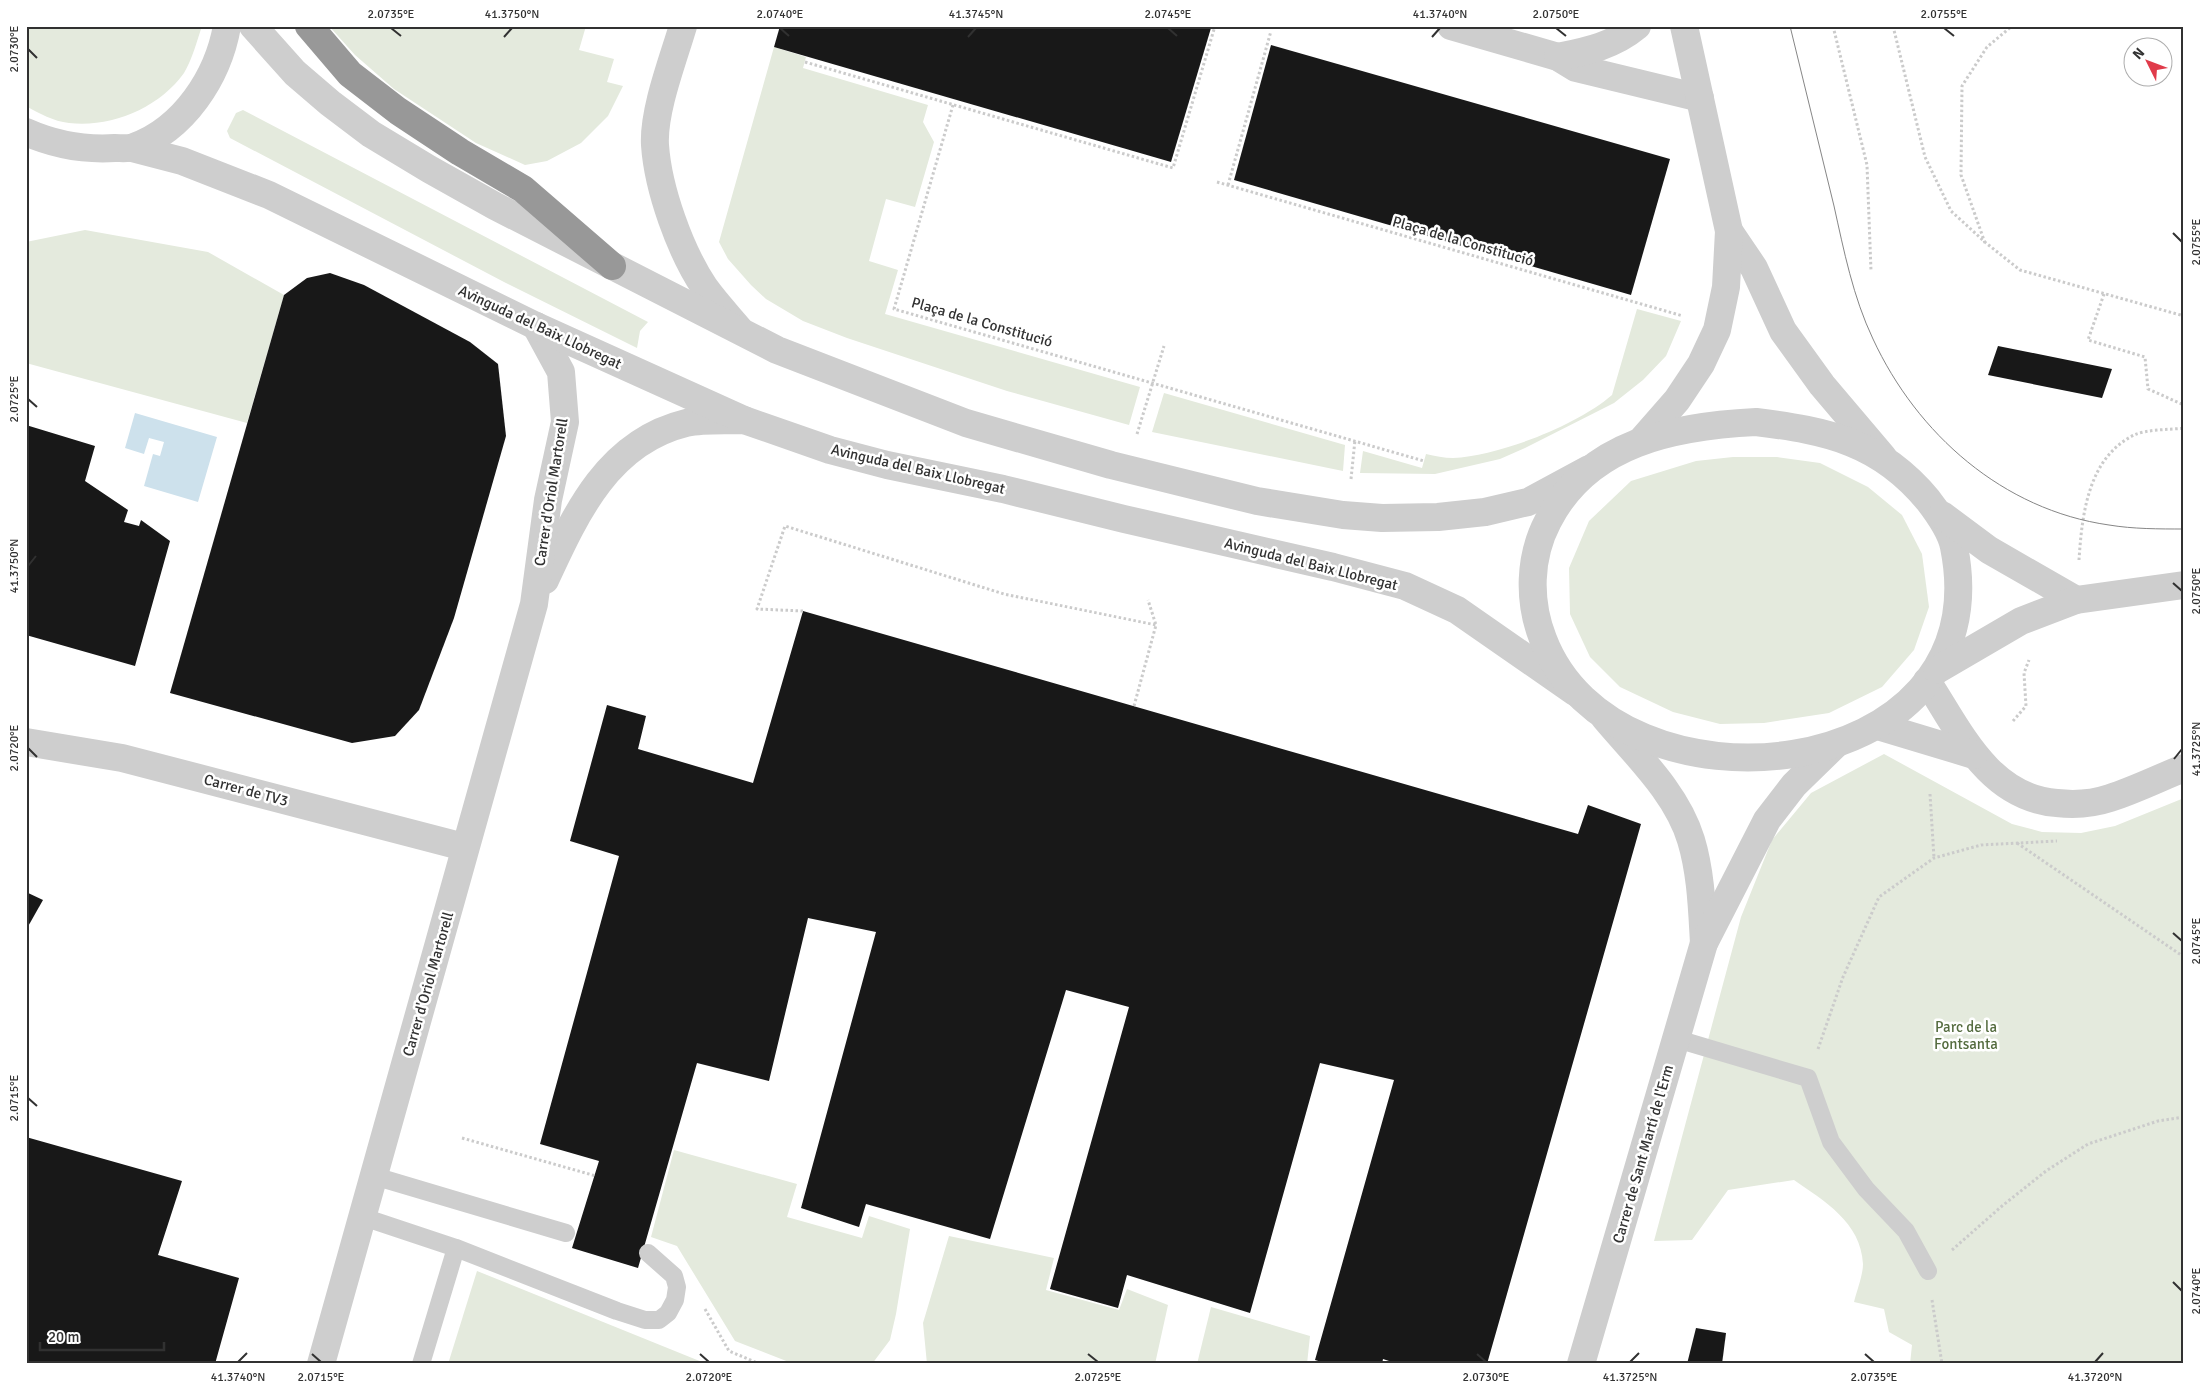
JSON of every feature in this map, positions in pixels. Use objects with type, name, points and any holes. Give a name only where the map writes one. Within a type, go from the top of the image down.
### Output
[{"type":"highway","points":[[309,26],[350,74],[398,110],[460,152],[523,189],[612,266]]},
{"type":"street","points":[[26,132],[48,142],[90,149],[132,148],[154,137],[177,119],[205,88],[223,50],[227,26]]},
{"type":"street","points":[[253,26],[295,73],[371,134],[429,170],[495,206],[777,350],[966,423],[1111,466],[1257,501],[1323,512],[1382,518],[1438,517],[1485,512],[1528,502],[1618,451],[1642,440],[1712,424],[1756,422],[1798,428],[1840,439],[1883,457]]},
{"type":"street","points":[[683,26],[660,106],[655,144],[667,204],[683,248],[705,288],[739,329]]},
{"type":"street","points":[[1451,26],[1558,57],[1576,68],[1700,98]]},
{"type":"street","points":[[1558,57],[1596,50],[1624,36],[1636,26]]},
{"type":"street","points":[[1642,440],[1676,400],[1701,364],[1716,330],[1726,286],[1729,231],[1684,26]]},
{"type":"street","name":"Avinguda del Baix Llobregat","points":[[132,148],[182,161],[269,195],[536,326],[744,420],[830,450],[887,465],[1003,488],[1405,586],[1457,610],[1575,692]]},
{"type":"street","points":[[1589,469],[1559,500],[1540,536],[1532,577],[1534,618],[1549,656],[1575,692],[1605,718],[1640,736],[1681,750],[1717,756],[1766,756],[1801,753],[1835,745],[1878,726],[1912,701],[1932,676],[1955,629],[1960,588],[1954,544],[1936,510],[1913,482],[1883,457],[1822,385],[1783,331],[1754,268],[1729,231]]},
{"type":"street","name":"Carrer d'Oriol Martorell","points":[[321,1364],[464,848],[534,604],[548,500],[565,422],[561,372],[536,326]]},
{"type":"street","name":"Carrer d'Oriol Martorell","points":[[534,604],[573,521],[599,482],[628,450],[658,432],[688,423],[744,420]]},
{"type":"street","points":[[1936,510],[1990,550],[2076,600]]},
{"type":"street","points":[[1932,676],[2020,621],[2076,600],[2184,585]]},
{"type":"street","points":[[1932,676],[1974,755],[1990,773],[2011,790],[2042,802],[2080,805],[2108,799],[2184,768]]},
{"type":"street","name":"Carrer de Sant Martí de l'Erm","points":[[1605,718],[1665,790],[1681,816],[1691,840],[1699,880],[1704,943]]},
{"type":"street","points":[[1878,726],[1974,755]]},
{"type":"street","name":"Carrer de TV3","points":[[26,742],[122,758],[464,848]]},
{"type":"street","name":"Carrer de Sant Martí de l'Erm","points":[[1581,1364],[1704,943],[1767,820],[1794,784],[1835,745]]},
{"type":"lane","points":[[1677,1039],[1808,1078],[1831,1142],[1866,1189],[1906,1231],[1928,1271]]},
{"type":"lane","points":[[374,1176],[566,1233]]},
{"type":"lane","points":[[363,1217],[456,1248],[617,1311],[645,1320],[659,1320],[668,1313],[675,1300],[677,1287],[674,1276],[648,1253]]},
{"type":"lane","points":[[421,1364],[456,1248]]},
{"type":"path","points":[[804,62],[1173,168],[1215,26]]},
{"type":"path","points":[[1833,26],[1867,165],[1871,271]]},
{"type":"path","points":[[1893,26],[1925,157],[1951,211],[1986,244],[2020,270],[2184,316]]},
{"type":"path","points":[[1986,244],[1961,175],[1962,86],[1987,47],[2012,26]]},
{"type":"path","points":[[1228,185],[1271,31]]},
{"type":"path","name":"Plaça de la Constitució","points":[[953,106],[894,308],[1424,461]]},
{"type":"path","name":"Plaça de la Constitució","points":[[1217,182],[1692,319]]},
{"type":"path","points":[[2104,293],[2088,340],[2144,356],[2148,388],[2184,405]]},
{"type":"path","points":[[1136,437],[1164,346]]},
{"type":"path","points":[[2076,600],[2082,519],[2089,492],[2100,468],[2117,446],[2136,434],[2184,428]]},
{"type":"path","points":[[1350,482],[1354,440]]},
{"type":"path","points":[[804,611],[757,609],[785,526],[1004,594],[1156,625]]},
{"type":"path","points":[[1134,706],[1156,625],[1148,600]]},
{"type":"path","points":[[2013,721],[2026,706],[2024,673],[2027,662],[2033,656]]},
{"type":"path","points":[[1930,794],[1934,858]]},
{"type":"path","points":[[1808,1078],[1843,977],[1879,896],[1934,858],[1981,845],[2016,842],[2184,957]]},
{"type":"path","points":[[1942,1364],[1928,1271],[2002,1206],[2046,1172],[2088,1144],[2158,1120],[2184,1117]]},
{"type":"path","points":[[462,1138],[596,1176]]},
{"type":"green space","points":[[26,26],[202,26],[187,68],[174,85],[161,96],[148,106],[117,119],[85,124],[58,121],[26,106]]},
{"type":"green space","points":[[329,26],[586,26],[579,50],[614,59],[607,82],[623,86],[608,116],[581,143],[547,161],[525,165],[476,143],[394,89],[355,55]]},
{"type":"green space","points":[[774,47],[806,57],[803,68],[928,105],[923,122],[934,142],[915,207],[886,199],[869,261],[898,270],[885,314],[1140,387],[1129,425],[1007,391],[847,338],[803,321],[766,299],[751,285],[728,259],[719,242]]},
{"type":"green space","points":[[243,110],[648,322],[640,331],[637,348],[504,282],[230,138],[227,131],[236,113]]},
{"type":"green space","points":[[85,230],[208,252],[284,295],[247,423],[26,363],[26,242]]},
{"type":"green space","points":[[1637,309],[1681,321],[1666,356],[1643,380],[1614,403],[1500,459],[1435,474],[1360,473],[1363,451],[1422,468],[1426,454],[1453,458],[1472,456],[1515,445],[1579,418],[1612,395]]},
{"type":"green space","points":[[1164,393],[1345,445],[1343,471],[1152,432]]},
{"type":"green space","points":[[1733,457],[1777,457],[1820,463],[1868,487],[1902,515],[1922,554],[1929,607],[1914,650],[1882,687],[1829,713],[1764,723],[1720,724],[1673,712],[1620,687],[1590,657],[1570,614],[1569,568],[1589,521],[1631,481],[1696,461]]},
{"type":"green space","name":"Parc de la Fontsanta","points":[[1884,754],[2012,824],[2042,832],[2081,833],[2115,826],[2184,798],[2184,1364],[1910,1364],[1912,1345],[1889,1332],[1884,1309],[1854,1302],[1863,1268],[1861,1249],[1856,1236],[1839,1214],[1794,1180],[1728,1190],[1692,1240],[1654,1241],[1741,917],[1772,840],[1811,793]]},
{"type":"green space","points":[[674,1150],[797,1184],[787,1217],[862,1238],[869,1216],[910,1229],[890,1340],[872,1364],[794,1364],[735,1341],[677,1246],[651,1237]]},
{"type":"green space","points":[[949,1236],[1054,1258],[1046,1290],[1119,1310],[1127,1289],[1168,1305],[1155,1364],[927,1364],[923,1323]]},
{"type":"green space","points":[[477,1271],[707,1364],[448,1364]]},
{"type":"green space","points":[[1211,1307],[1310,1336],[1307,1364],[1197,1364]]},
{"type":"water","points":[[135,413],[217,437],[198,502],[144,486],[153,454],[160,456],[164,442],[149,438],[144,454],[125,448]]},
{"type":"building","points":[[780,26],[1204,26],[1211,28],[1171,162],[774,47]]},
{"type":"building","points":[[1271,45],[1670,159],[1631,295],[1234,180]]},
{"type":"building","points":[[330,273],[364,285],[470,342],[498,364],[506,436],[454,618],[419,710],[395,736],[352,743],[170,693],[284,295],[307,278]]},
{"type":"building","points":[[1998,346],[2112,369],[2102,398],[1988,375]]},
{"type":"building","points":[[26,425],[95,446],[85,481],[128,510],[124,522],[139,526],[141,520],[170,541],[135,666],[26,635]]},
{"type":"building","points":[[803,611],[1578,834],[1588,805],[1641,824],[1487,1364],[1398,1364],[1383,1359],[1382,1364],[1328,1364],[1315,1360],[1394,1080],[1320,1063],[1250,1313],[1127,1275],[1118,1308],[1050,1289],[1129,1007],[1066,990],[990,1239],[866,1204],[859,1227],[801,1208],[876,932],[808,918],[769,1081],[697,1063],[638,1268],[572,1248],[599,1161],[540,1144],[619,856],[570,841],[607,705],[646,716],[638,749],[753,783]]},
{"type":"building","points":[[26,892],[43,900],[26,930]]},
{"type":"building","points":[[26,1137],[182,1181],[158,1255],[239,1278],[215,1364],[26,1364]]},
{"type":"building","points":[[1696,1328],[1726,1333],[1722,1364],[1687,1364]]},
{"type":"tram line","points":[[1790,26],[1845,257],[1860,307],[1873,339],[1891,374],[1914,406],[1939,436],[1968,462],[1999,485],[2034,503],[2070,517],[2109,525],[2137,528],[2184,529]]}]
